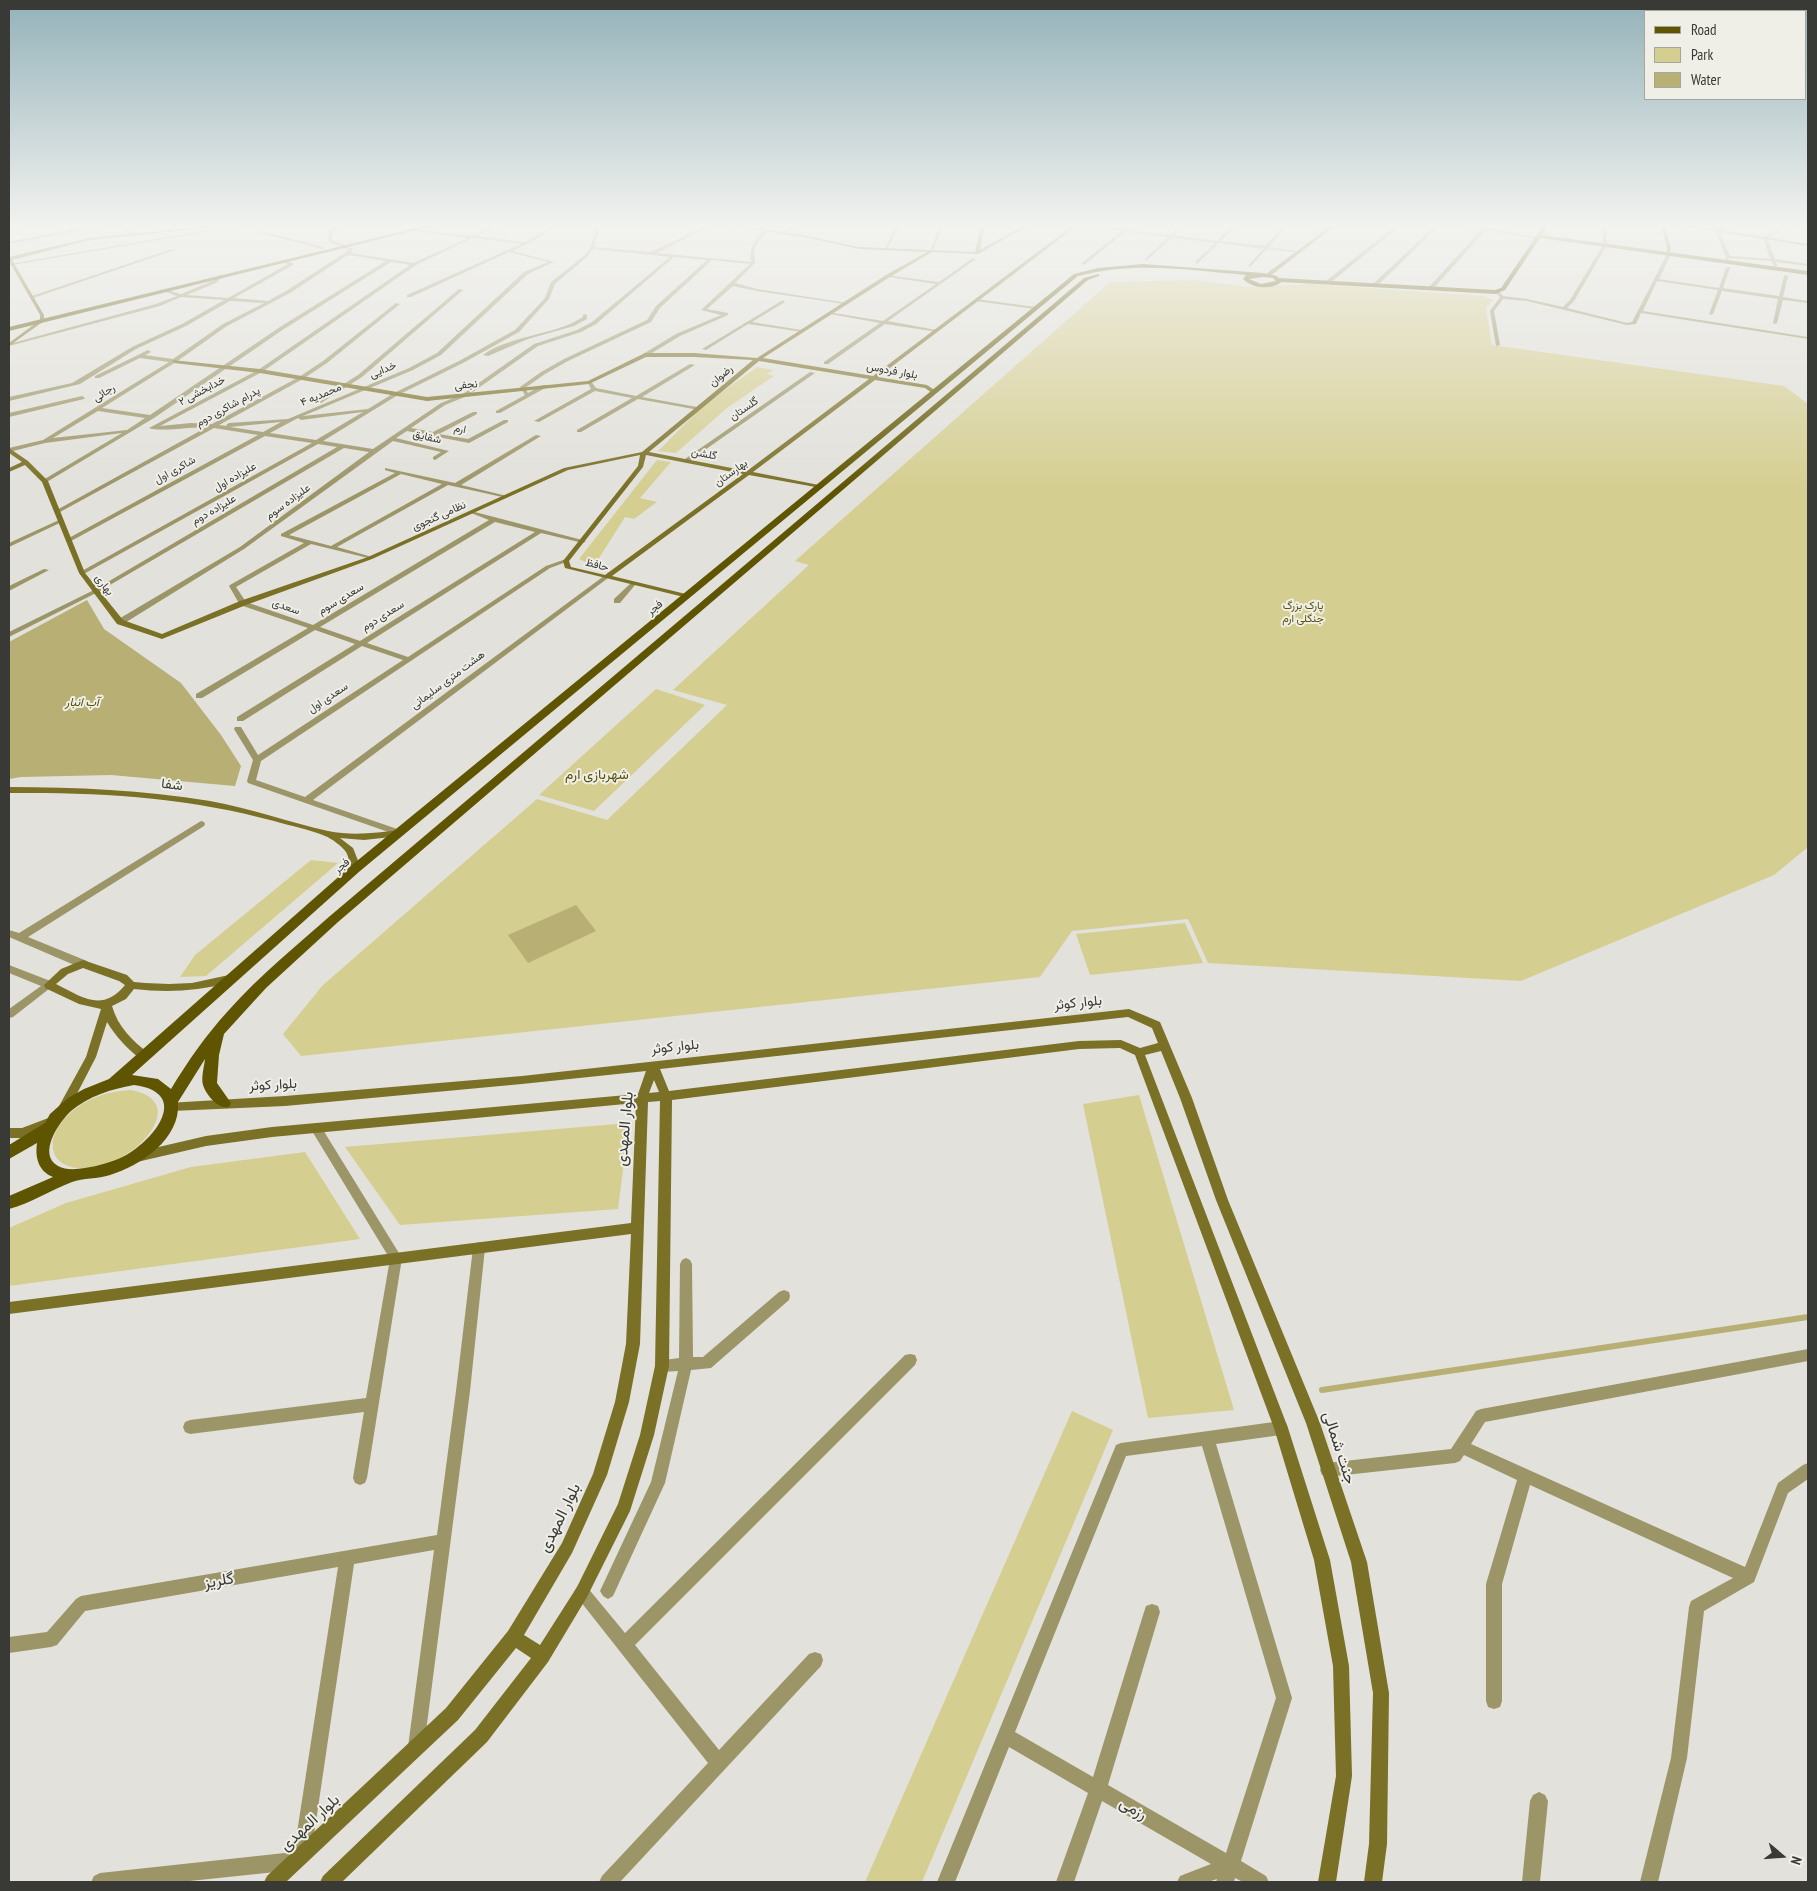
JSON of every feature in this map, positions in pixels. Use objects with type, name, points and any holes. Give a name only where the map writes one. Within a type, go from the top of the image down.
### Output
[{"type":"main road","points":[[9,329],[69,311]]},
{"type":"main road","points":[[9,322],[42,318],[72,311]]},
{"type":"main road","name":"فجر","points":[[114,1083],[356,868],[1031,311]]},
{"type":"main road","points":[[9,1203],[70,1176],[115,1168],[136,1157],[152,1145],[163,1132],[170,1119],[171,1104],[203,1051],[222,1027],[256,991],[334,919],[1049,311]]},
{"type":"main road","points":[[934,392],[950,395]]},
{"type":"main road","points":[[688,596],[709,601]]},
{"type":"main road","points":[[222,1027],[212,1056],[210,1084],[224,1103]]},
{"type":"main road","points":[[9,1152],[50,1125],[64,1109],[96,1088],[134,1080],[152,1082],[164,1090],[171,1104]]},
{"type":"main road","points":[[50,1125],[42,1142],[42,1154],[47,1164],[56,1172],[70,1176]]},
{"type":"street","points":[[9,345],[42,318],[38,311]]},
{"type":"street","points":[[9,345],[56,334],[132,311]]},
{"type":"street","points":[[74,384],[134,348],[184,325],[208,311]]},
{"type":"street","name":"رجائی","points":[[45,441],[174,361],[225,325],[253,311]]},
{"type":"street","points":[[45,481],[131,430],[309,311]]},
{"type":"street","name":"خدابخشی ۲","points":[[152,428],[260,371],[346,311]]},
{"type":"street","name":"پدرام شاکری دوم","points":[[58,510],[216,426],[301,378],[389,311]]},
{"type":"street","name":"محمدیه ۴","points":[[291,419],[360,376],[436,311]]},
{"type":"street","name":"خدایی","points":[[363,388],[411,369],[439,354],[485,311]]},
{"type":"street","points":[[461,362],[517,331],[535,311]]},
{"type":"street","name":"علیزاده سوم","points":[[120,622],[242,548],[374,451],[443,404],[465,395],[536,345],[579,331],[594,323],[608,311]]},
{"type":"street","points":[[528,396],[522,388],[543,372],[649,321],[655,311]]},
{"type":"street","points":[[645,354],[678,335],[726,314],[710,311]]},
{"type":"street","points":[[704,349],[767,311]]},
{"type":"street","name":"رضوان","points":[[644,453],[755,360],[834,311]]},
{"type":"street","points":[[826,363],[899,311]]},
{"type":"street","points":[[874,378],[962,311]]},
{"type":"street","points":[[1493,311],[1498,345]]},
{"type":"street","points":[[1573,311],[1627,324],[1634,323],[1641,312],[1808,338]]},
{"type":"street","points":[[1775,323],[1778,311]]},
{"type":"street","points":[[830,314],[936,331]]},
{"type":"street","points":[[461,362],[525,339],[572,325],[585,318],[585,315]]},
{"type":"street","points":[[748,323],[801,332]]},
{"type":"street","points":[[9,399],[92,379],[148,352]]},
{"type":"street","name":"نجفی","points":[[174,361],[227,366],[427,399],[588,382],[645,354],[694,355],[755,360]]},
{"type":"street","points":[[139,356],[174,361]]},
{"type":"street","name":"بلوار فردوس","points":[[755,360],[769,360],[874,378],[927,388],[934,392]]},
{"type":"street","name":"بلوار فردوس","points":[[755,360],[762,365],[902,390]]},
{"type":"street","name":"علیزاده اول","points":[[82,573],[316,443],[396,394],[461,362]]},
{"type":"street","points":[[579,431],[692,366]]},
{"type":"street","points":[[812,373],[818,369]]},
{"type":"street","name":"گلستان","points":[[687,460],[812,373]]},
{"type":"street","name":"بهارستان","points":[[606,577],[874,378]]},
{"type":"street","points":[[588,382],[594,390]]},
{"type":"street","points":[[498,412],[545,386]]},
{"type":"street","name":"محمدیه ۴","points":[[291,419],[363,388]]},
{"type":"street","points":[[537,421],[594,390],[697,409]]},
{"type":"street","name":"بلوار فردوس","points":[[920,393],[934,392]]},
{"type":"street","points":[[9,415],[82,398]]},
{"type":"street","points":[[427,399],[443,404]]},
{"type":"street","points":[[98,408],[170,419],[178,426]]},
{"type":"street","points":[[9,450],[45,441],[131,430],[178,426],[216,426],[371,409]]},
{"type":"street","points":[[434,434],[475,413]]},
{"type":"street","name":"شاکری اول","points":[[69,540],[291,419]]},
{"type":"street","name":"ارم","points":[[406,429],[469,441],[506,421]]},
{"type":"street","points":[[216,426],[374,451]]},
{"type":"street","points":[[456,485],[538,436]]},
{"type":"street","name":"شقایق","points":[[392,439],[446,452],[435,458]]},
{"type":"street","name":"علیزاده دوم","points":[[9,635],[96,591],[343,446]]},
{"type":"street","name":"بهاری","points":[[9,450],[26,462],[45,481],[82,573],[120,622]]},
{"type":"street","name":"گلشن","points":[[644,453],[819,487]]},
{"type":"street","name":"حافظ","points":[[644,453],[641,466],[566,562],[568,568],[688,596]]},
{"type":"street","name":"نظامی گنجوی","points":[[243,604],[370,558],[566,469],[644,453]]},
{"type":"street","points":[[9,470],[26,462]]},
{"type":"street","points":[[388,469],[505,497]]},
{"type":"street","points":[[370,558],[283,534],[401,472]]},
{"type":"street","points":[[331,548],[448,483]]},
{"type":"street","points":[[473,512],[494,520],[539,532],[583,541]]},
{"type":"street","name":"سعدی سوم","points":[[199,696],[494,520]]},
{"type":"street","points":[[9,545],[61,521]]},
{"type":"street","name":"سعدی دوم","points":[[240,719],[539,532]]},
{"type":"street","points":[[120,622],[162,636],[243,604],[232,586],[310,542]]},
{"type":"street","name":"سعدی اول","points":[[257,760],[548,567],[566,562]]},
{"type":"street","points":[[9,589],[46,570]]},
{"type":"street","name":"هشت متری سلیمانی","points":[[305,800],[606,577]]},
{"type":"street","points":[[617,601],[633,584]]},
{"type":"street","name":"سعدی","points":[[243,604],[407,659]]},
{"type":"street","points":[[238,729],[257,760],[251,782],[400,833]]},
{"type":"street","name":"شفا","points":[[9,790],[66,789],[132,793],[201,802],[277,819],[329,834]]},
{"type":"street","points":[[20,938],[201,824]]},
{"type":"street","points":[[329,834],[364,837],[400,833]]},
{"type":"street","points":[[329,834],[350,850],[356,868]]},
{"type":"street","points":[[9,933],[83,964],[123,978],[131,985],[177,989],[229,979]]},
{"type":"street","points":[[9,1014],[50,985],[58,975],[74,965],[83,964]]},
{"type":"street","points":[[9,970],[50,985],[92,1005],[107,1005],[123,998],[131,985]]},
{"type":"street","points":[[107,1005],[108,1016],[115,1028],[128,1043],[144,1056]]},
{"type":"street","points":[[64,1109],[91,1056],[107,1005]]},
{"type":"street","name":"بلوار کوثر","points":[[171,1104],[285,1101],[653,1066],[1129,1013],[1156,1025],[1165,1046]]},
{"type":"street","points":[[136,1157],[206,1141],[316,1128],[666,1096],[1079,1045],[1121,1044],[1139,1052],[1165,1046]]},
{"type":"street","name":"جنت شمالی","points":[[1165,1046],[1222,1200],[1313,1423],[1359,1562],[1381,1693],[1378,1844],[1373,1882]]},
{"type":"street","points":[[1139,1052],[1281,1428],[1322,1560],[1341,1666],[1344,1776],[1327,1882]]},
{"type":"street","points":[[329,1882],[481,1736],[542,1656],[582,1592],[625,1506],[647,1435],[662,1366],[666,1096],[653,1066]]},
{"type":"street","name":"بلوار المهدی","points":[[274,1882],[452,1714],[514,1637],[567,1548],[600,1475],[620,1411],[633,1344],[642,1098],[653,1066]]},
{"type":"street","points":[[9,1132],[23,1133],[50,1125]]},
{"type":"street","points":[[316,1128],[396,1258],[360,1478]]},
{"type":"street","points":[[9,1308],[637,1228]]},
{"type":"street","points":[[416,1748],[479,1248]]},
{"type":"street","points":[[608,1591],[658,1483],[686,1365],[686,1264]]},
{"type":"street","points":[[662,1366],[706,1363],[784,1296]]},
{"type":"street","points":[[1327,1470],[1455,1456],[1481,1416],[1808,1355]]},
{"type":"street","points":[[624,1644],[910,1360]]},
{"type":"street","points":[[190,1427],[372,1404]]},
{"type":"street","points":[[946,1882],[1121,1450],[1281,1428]]},
{"type":"street","points":[[1186,1882],[1228,1874],[1284,1698],[1207,1438]]},
{"type":"street","points":[[1461,1447],[1749,1577]]},
{"type":"street","points":[[1649,1882],[1679,1758],[1697,1607],[1749,1577],[1784,1488],[1808,1470]]},
{"type":"street","points":[[1494,1701],[1494,1584],[1525,1476]]},
{"type":"street","name":"گلریز","points":[[9,1645],[51,1639],[81,1604],[443,1541]]},
{"type":"street","points":[[100,1882],[299,1858],[347,1559]]},
{"type":"street","points":[[582,1592],[718,1762]]},
{"type":"street","points":[[1065,1882],[1098,1789],[1152,1612]]},
{"type":"street","points":[[514,1637],[542,1656]]},
{"type":"street","points":[[608,1882],[815,1660]]},
{"type":"street","name":"رزمی","points":[[1005,1736],[1098,1789],[1228,1874],[1260,1882]]},
{"type":"street","points":[[1531,1882],[1540,1801]]},
{"type":"green space","name":"پارک بزرگ جنگلی ارم","points":[[1077,311],[1487,311],[1492,345],[1784,386],[1808,404],[1808,847],[1774,875],[1521,981],[1208,963],[1188,919],[1072,931],[1040,977],[301,1056],[283,1034],[323,985],[537,799],[607,820],[727,705],[673,690],[809,565],[795,561]]},
{"type":"green space","points":[[757,367],[774,370],[767,374],[774,376],[727,408],[676,453],[658,451],[703,406]]},
{"type":"green space","points":[[657,460],[671,462],[640,498],[657,502],[634,519],[625,517],[594,566],[579,559]]},
{"type":"green space","name":"شهربازی ارم","points":[[656,689],[705,705],[594,811],[539,795]]},
{"type":"green space","points":[[311,860],[338,863],[206,976],[180,977],[195,955]]},
{"type":"green space","points":[[1185,923],[1203,963],[1090,975],[1076,934]]},
{"type":"green space","points":[[131,1090],[146,1095],[155,1102],[158,1111],[151,1131],[143,1141],[122,1157],[94,1167],[80,1168],[68,1166],[60,1161],[54,1154],[54,1135],[69,1114],[98,1096]]},
{"type":"green space","points":[[1139,1095],[1234,1410],[1148,1418],[1083,1104]]},
{"type":"green space","points":[[629,1123],[618,1209],[400,1225],[345,1147]]},
{"type":"green space","points":[[305,1152],[360,1239],[9,1286],[9,1228],[66,1203],[191,1167]]},
{"type":"green space","points":[[1072,1411],[1113,1430],[922,1882],[865,1882]]},
{"type":"water","name":"آب انبار","points":[[87,600],[104,629],[181,683],[221,735],[241,766],[235,786],[111,775],[21,777],[9,779],[9,642]]},
{"type":"water","points":[[576,905],[596,931],[528,963],[508,935]]},
{"type":"waterway","points":[[1322,1390],[1808,1317]]}]
